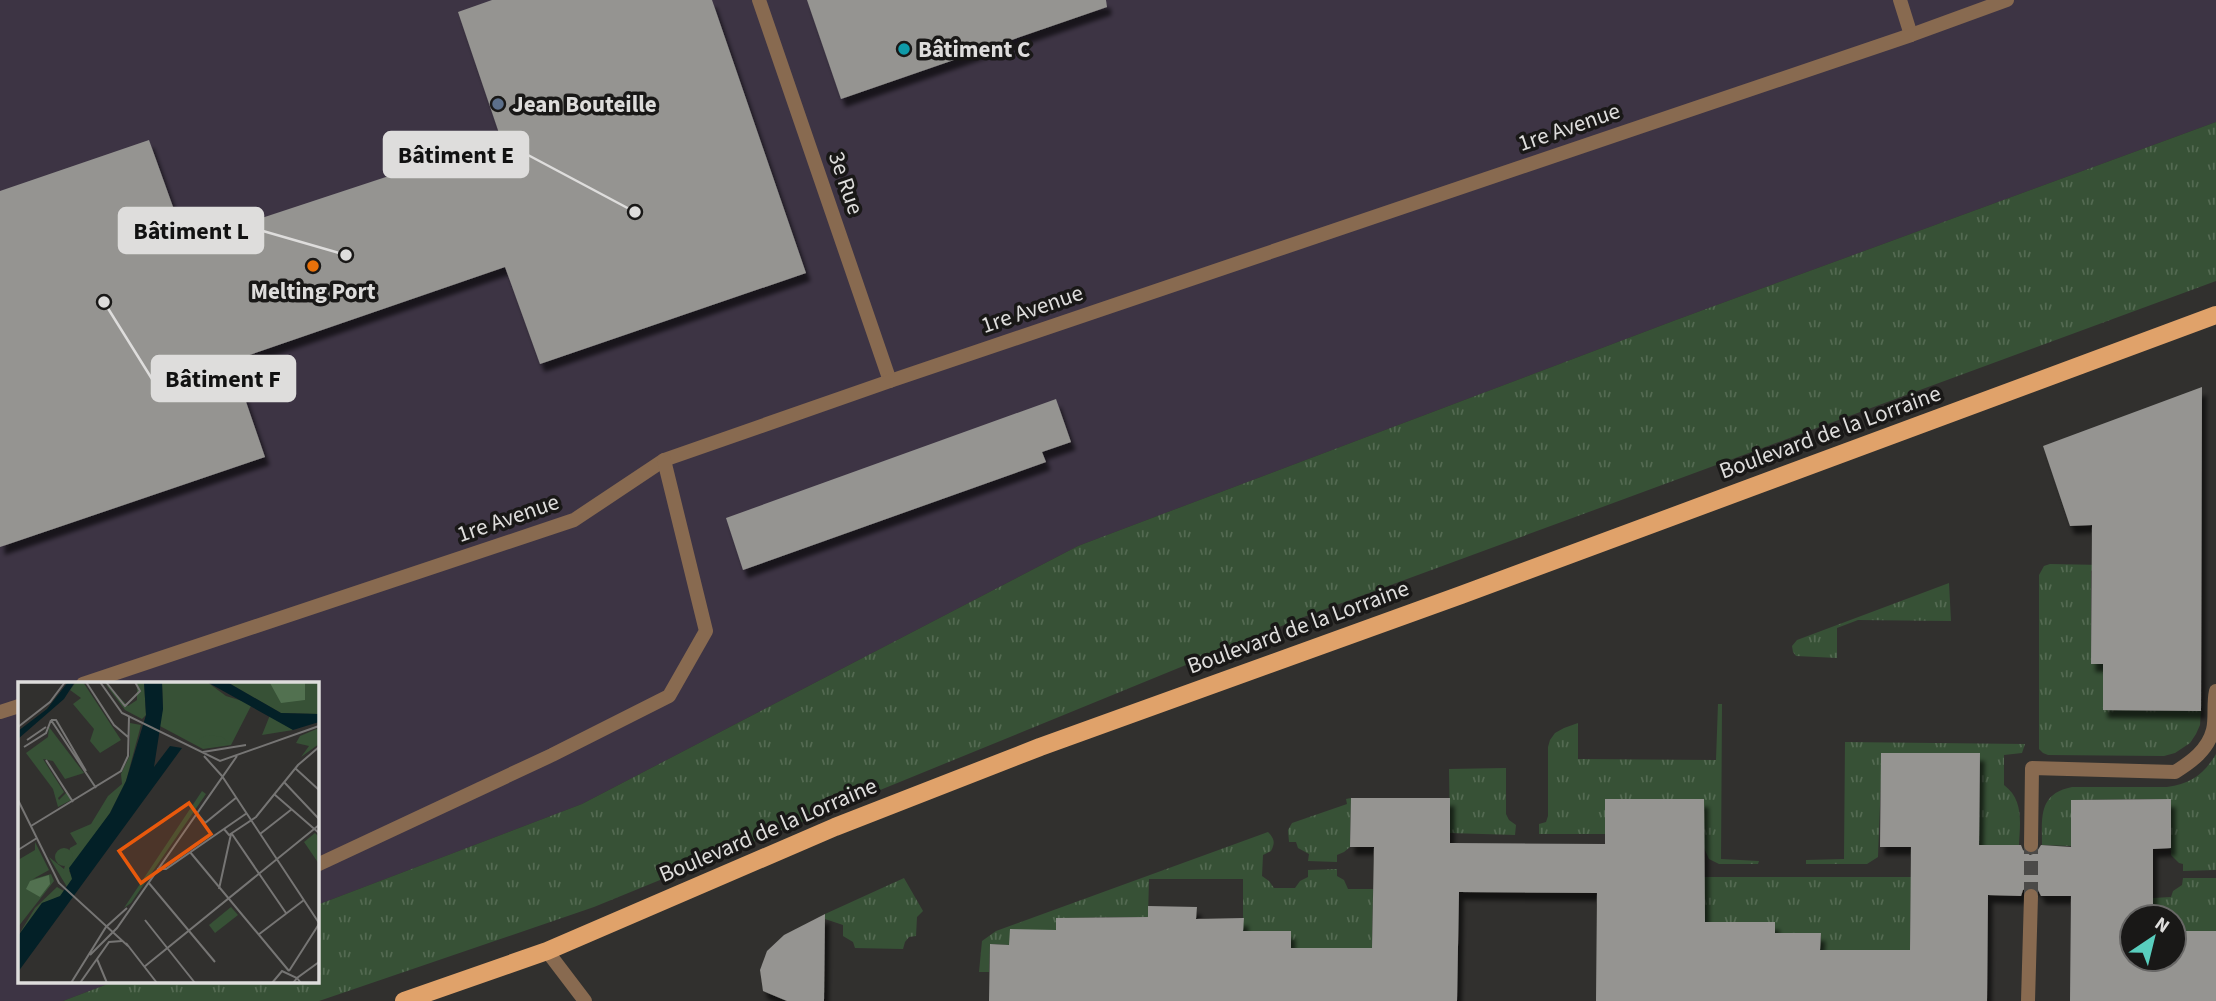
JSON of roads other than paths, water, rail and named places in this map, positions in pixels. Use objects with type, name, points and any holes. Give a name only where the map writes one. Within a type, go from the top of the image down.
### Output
[{"type":"main road","name":"Boulevard de la Lorraine","points":[[404,1001],[547,951],[835,827],[1040,747],[1474,590],[2216,315]]},
{"type":"street","name":"3e Rue","points":[[759,0],[890,381]]},
{"type":"street","points":[[1900,0],[1911,35]]},
{"type":"street","name":"1re Avenue","points":[[89,682],[574,520],[664,460],[2007,0]]},
{"type":"street","points":[[318,865],[539,761],[669,695],[706,631],[664,460]]},
{"type":"street","points":[[2031,845],[2032,768],[2175,772],[2192,761],[2213,731],[2216,691]]},
{"type":"street","points":[[0,712],[18,706]]},
{"type":"street","points":[[2028,1001],[2031,896]]},
{"type":"street","points":[[547,951],[585,1001]]},
{"type":"tunnel","points":[[2031,845],[2031,896]]},
{"type":"place","name":"Bâtiment C","points":[[904,49]]},
{"type":"place","name":"Jean Bouteille","points":[[498,104]]},
{"type":"place","name":"Bâtiment E","points":[[635,212]]},
{"type":"place","name":"Bâtiment L","points":[[346,255]]},
{"type":"place","name":"Melting Port","points":[[313,266]]},
{"type":"place","name":"Bâtiment F","points":[[104,302]]}]
